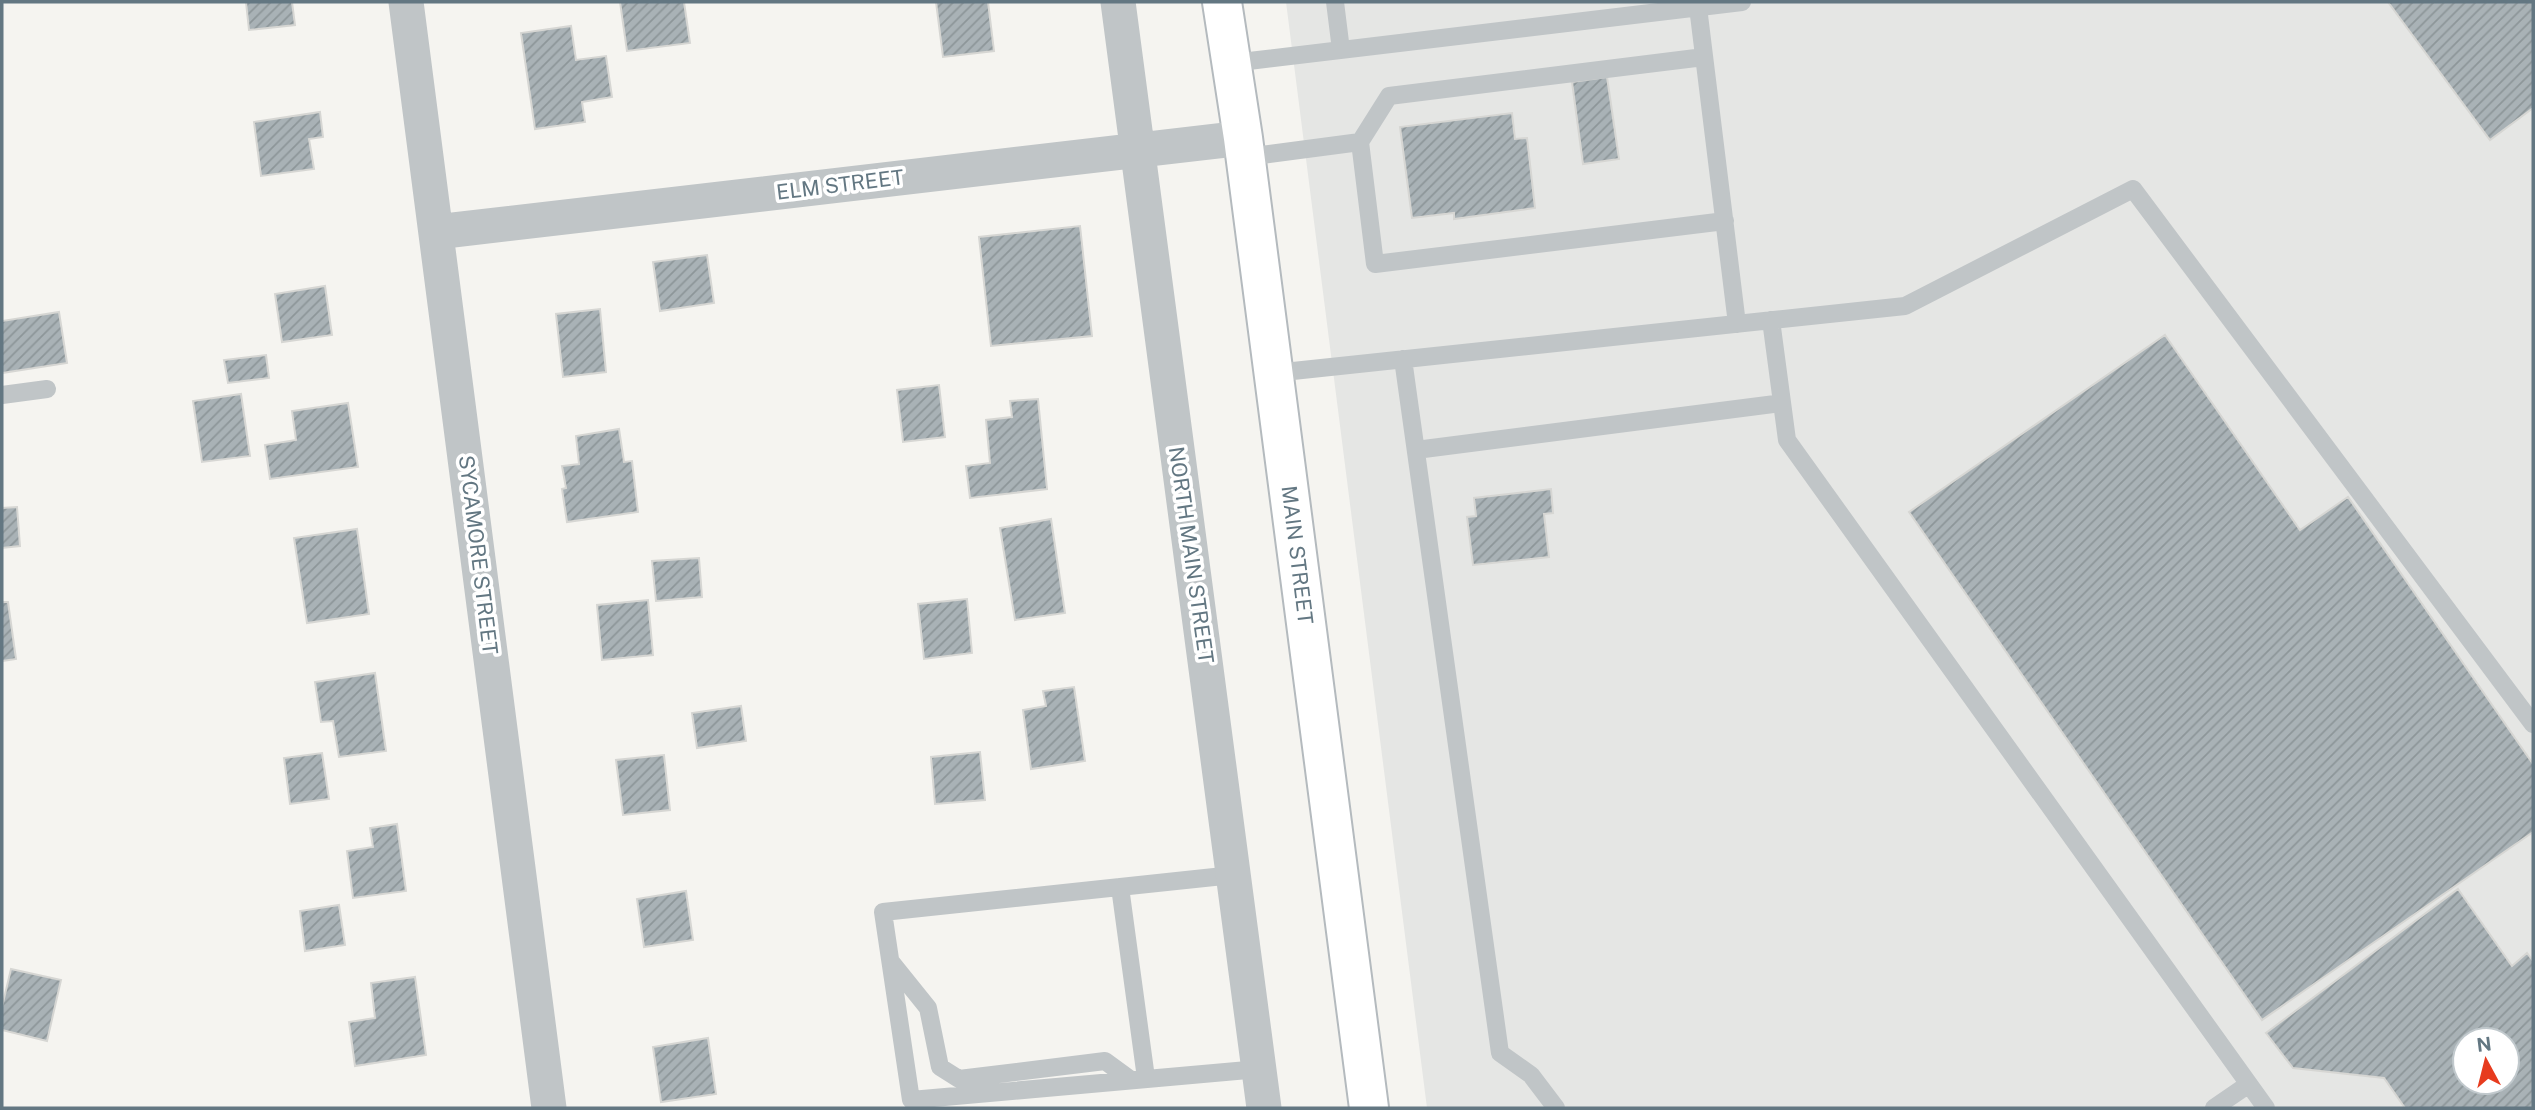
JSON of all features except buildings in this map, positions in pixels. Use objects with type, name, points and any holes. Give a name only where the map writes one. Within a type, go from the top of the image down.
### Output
[{"type":"main road","name":"MAIN STREET","points":[[1222,2],[1244,147],[1369,1108]]},
{"type":"street","name":"SYCAMORE STREET","points":[[406,2],[549,1108]]},
{"type":"street","name":"NORTH MAIN STREET","points":[[1118,2],[1264,1108]]},
{"type":"street","name":"ELM STREET","points":[[436,232],[1137,150],[1244,147]]},
{"type":"lane","points":[[1335,2],[1341,50]]},
{"type":"lane","points":[[1232,63],[1742,2]]},
{"type":"lane","points":[[1698,7],[1737,324]]},
{"type":"lane","points":[[1704,57],[1389,96],[1360,142],[1375,264],[1725,220]]},
{"type":"lane","points":[[1244,147],[1360,142]]},
{"type":"lane","points":[[1274,373],[1905,306],[2133,190],[2533,724]]},
{"type":"lane","points":[[1771,320],[1787,440],[2266,1108]]},
{"type":"lane","points":[[1403,359],[1500,1053],[1531,1075],[1556,1108]]},
{"type":"lane","points":[[2,396],[47,389]]},
{"type":"lane","points":[[1416,450],[1782,403]]},
{"type":"lane","points":[[1233,876],[883,912],[911,1100],[1259,1069]]},
{"type":"lane","points":[[1120,887],[1139,1079]]},
{"type":"lane","points":[[891,962],[928,1008],[940,1067],[959,1079],[1105,1061],[1139,1079]]},
{"type":"lane","points":[[2214,1108],[2249,1084]]},
{"type":"shaded area","points":[[1286,2],[2533,2],[2533,1108],[1427,1108]]}]
